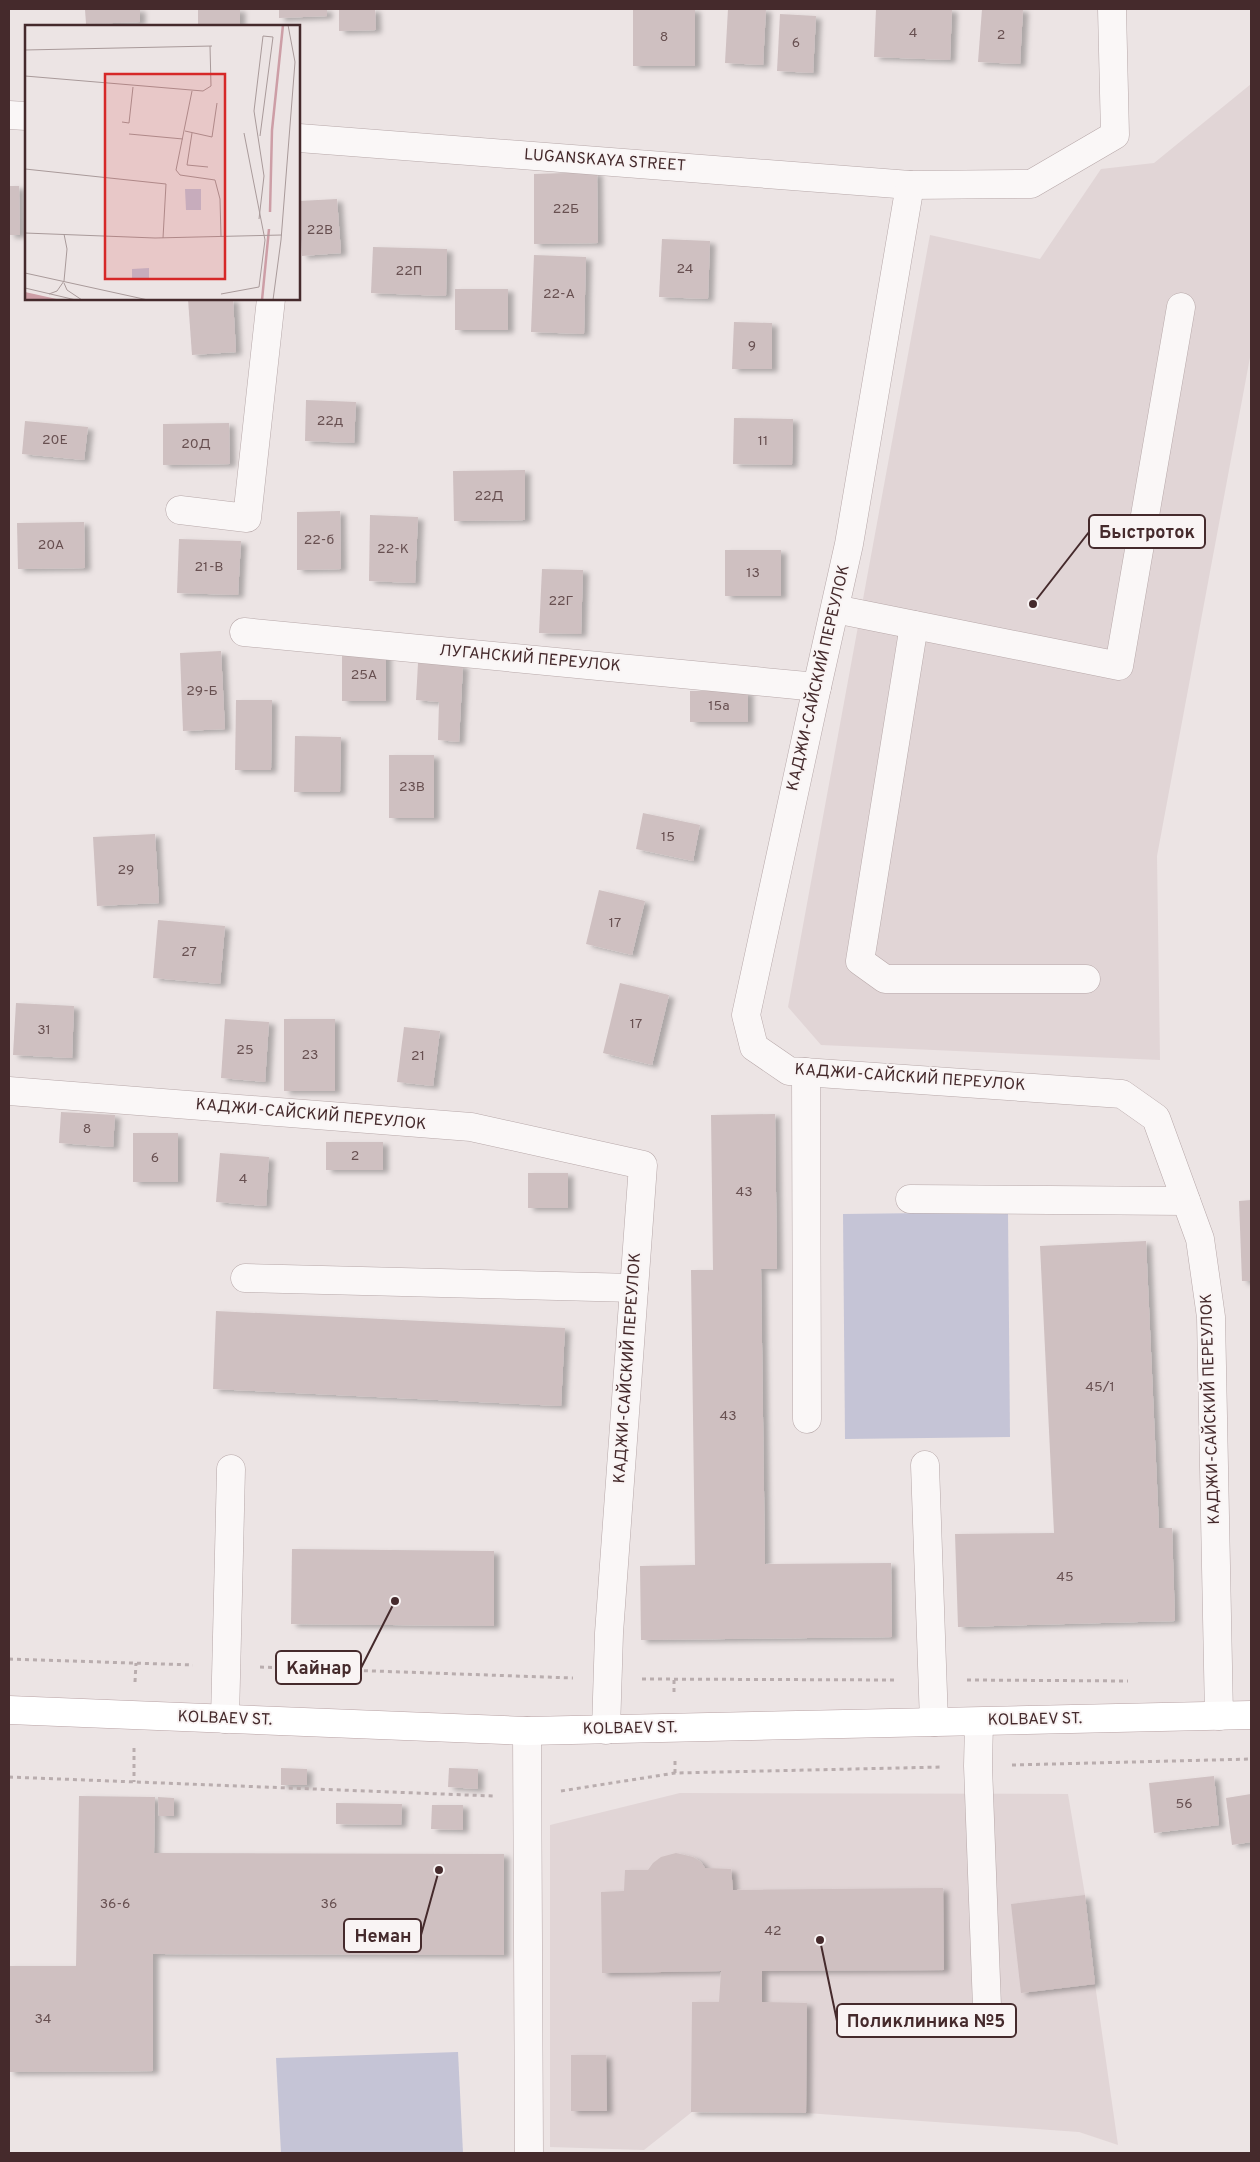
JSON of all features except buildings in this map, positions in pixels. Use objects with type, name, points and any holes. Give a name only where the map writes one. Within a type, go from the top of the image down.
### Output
[{"type":"main road","name":"KOLBAEV ST.","points":[[9,1710],[527,1731],[1251,1715]]},
{"type":"street","name":"LUGANSKAYA STREET","points":[[300,138],[910,184],[1031,184],[1115,135],[1112,9]]},
{"type":"street","points":[[9,115],[25,116]]},
{"type":"street","name":"КАДЖИ-САЙСКИЙ ПЕРЕУЛОК","points":[[910,184],[849,544],[816,687],[746,1014],[754,1047],[789,1071],[1122,1094],[1156,1118],[1200,1239],[1210,1317],[1219,1716]]},
{"type":"street","points":[[180,510],[247,518],[271,300]]},
{"type":"street","points":[[834,609],[1119,666],[1181,307]]},
{"type":"street","points":[[914,625],[860,961],[885,979],[1086,979]]},
{"type":"street","name":"ЛУГАНСКИЙ ПЕРЕУЛОК","points":[[244,632],[816,687]]},
{"type":"street","points":[[806,1072],[807,1419]]},
{"type":"street","name":"КАДЖИ-САЙСКИЙ ПЕРЕУЛОК","points":[[9,1091],[471,1127],[643,1165],[609,1633],[606,1730]]},
{"type":"street","points":[[910,1199],[1186,1201]]},
{"type":"street","points":[[245,1278],[634,1288]]},
{"type":"street","points":[[925,1465],[934,1722]]},
{"type":"street","points":[[224,1719],[231,1468]]},
{"type":"street","points":[[979,1722],[978,1766],[986,2007]]},
{"type":"street","points":[[527,1731],[529,2153]]},
{"type":"path","points":[[9,1778],[527,1797],[675,1773],[1251,1759]]},
{"type":"shaded area","points":[[1251,84],[1251,352],[1157,856],[1160,1060],[821,1045],[788,1007],[930,235],[1040,259],[1101,169],[1154,163]]},
{"type":"shaded area","points":[[1008,1212],[1010,1437],[845,1439],[843,1214]]},
{"type":"shaded area","points":[[680,1793],[1068,1794],[1085,1895],[1095,1984],[1118,2145],[1079,2132],[806,2113],[692,2112],[644,2150],[550,2147],[550,1825]]},
{"type":"shaded area","points":[[458,2052],[463,2153],[281,2153],[276,2058]]},
{"type":"place","name":"Быстроток","points":[[1033,604]]},
{"type":"place","name":"Кайнар","points":[[395,1601]]},
{"type":"place","name":"Неман","points":[[439,1870]]},
{"type":"place","name":"Поликлиника №5","points":[[820,1940]]}]
